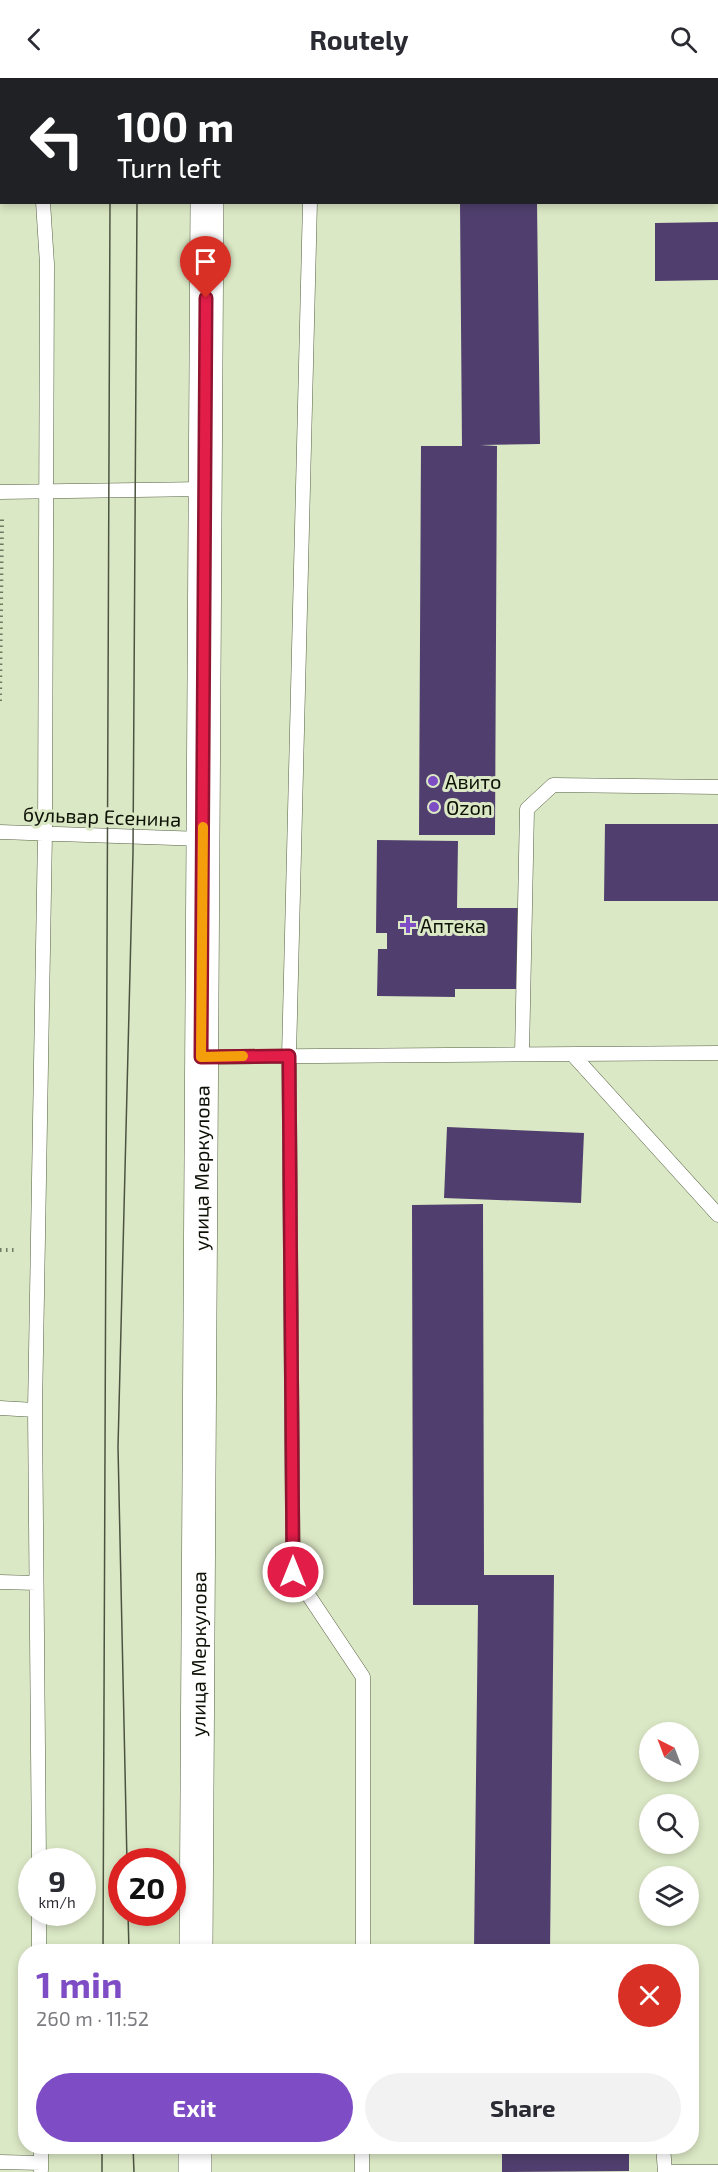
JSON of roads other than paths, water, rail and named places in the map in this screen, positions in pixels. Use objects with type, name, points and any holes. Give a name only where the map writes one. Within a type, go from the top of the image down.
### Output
[{"type":"street","name":"улица Меркулова","points":[[196,1944],[207,204]]},
{"type":"street","points":[[195,2154],[195,2172]]},
{"type":"lane","points":[[39,1848],[35,1410],[45,833],[47,264],[43,204]]},
{"type":"lane","points":[[310,204],[289,1056],[293,1572],[363,1677],[363,1944]]},
{"type":"lane","points":[[1,492],[205,489]]},
{"type":"lane","points":[[522,1054],[527,809],[553,785],[718,787]]},
{"type":"lane","name":"бульвар Есенина","points":[[0,832],[203,839]]},
{"type":"lane","points":[[201,1057],[718,1053]]},
{"type":"lane","points":[[573,1055],[718,1215]]},
{"type":"lane","points":[[0,1408],[35,1410]]},
{"type":"lane","points":[[0,1582],[36,1583]]},
{"type":"lane","points":[[39,1926],[39,1944]]},
{"type":"lane","points":[[362,2172],[363,2154]]},
{"type":"lane","points":[[664,2154],[665,2172],[718,2172]]},
{"type":"lane","points":[[0,2162],[41,2167]]},
{"type":"tram line","points":[[103,1944],[110,204]]},
{"type":"tram line","points":[[127,1848],[118,1447],[133,853],[137,204]]},
{"type":"tram line","points":[[128,1926],[129,1944]]},
{"type":"tram line","points":[[102,2154],[102,2172]]},
{"type":"tram line","points":[[133,2154],[134,2172]]},
{"type":"place","name":"Авито","points":[[433,781]]},
{"type":"place","name":"Ozon","points":[[434,807]]},
{"type":"place","name":"Аптека","points":[[408,925]]}]
